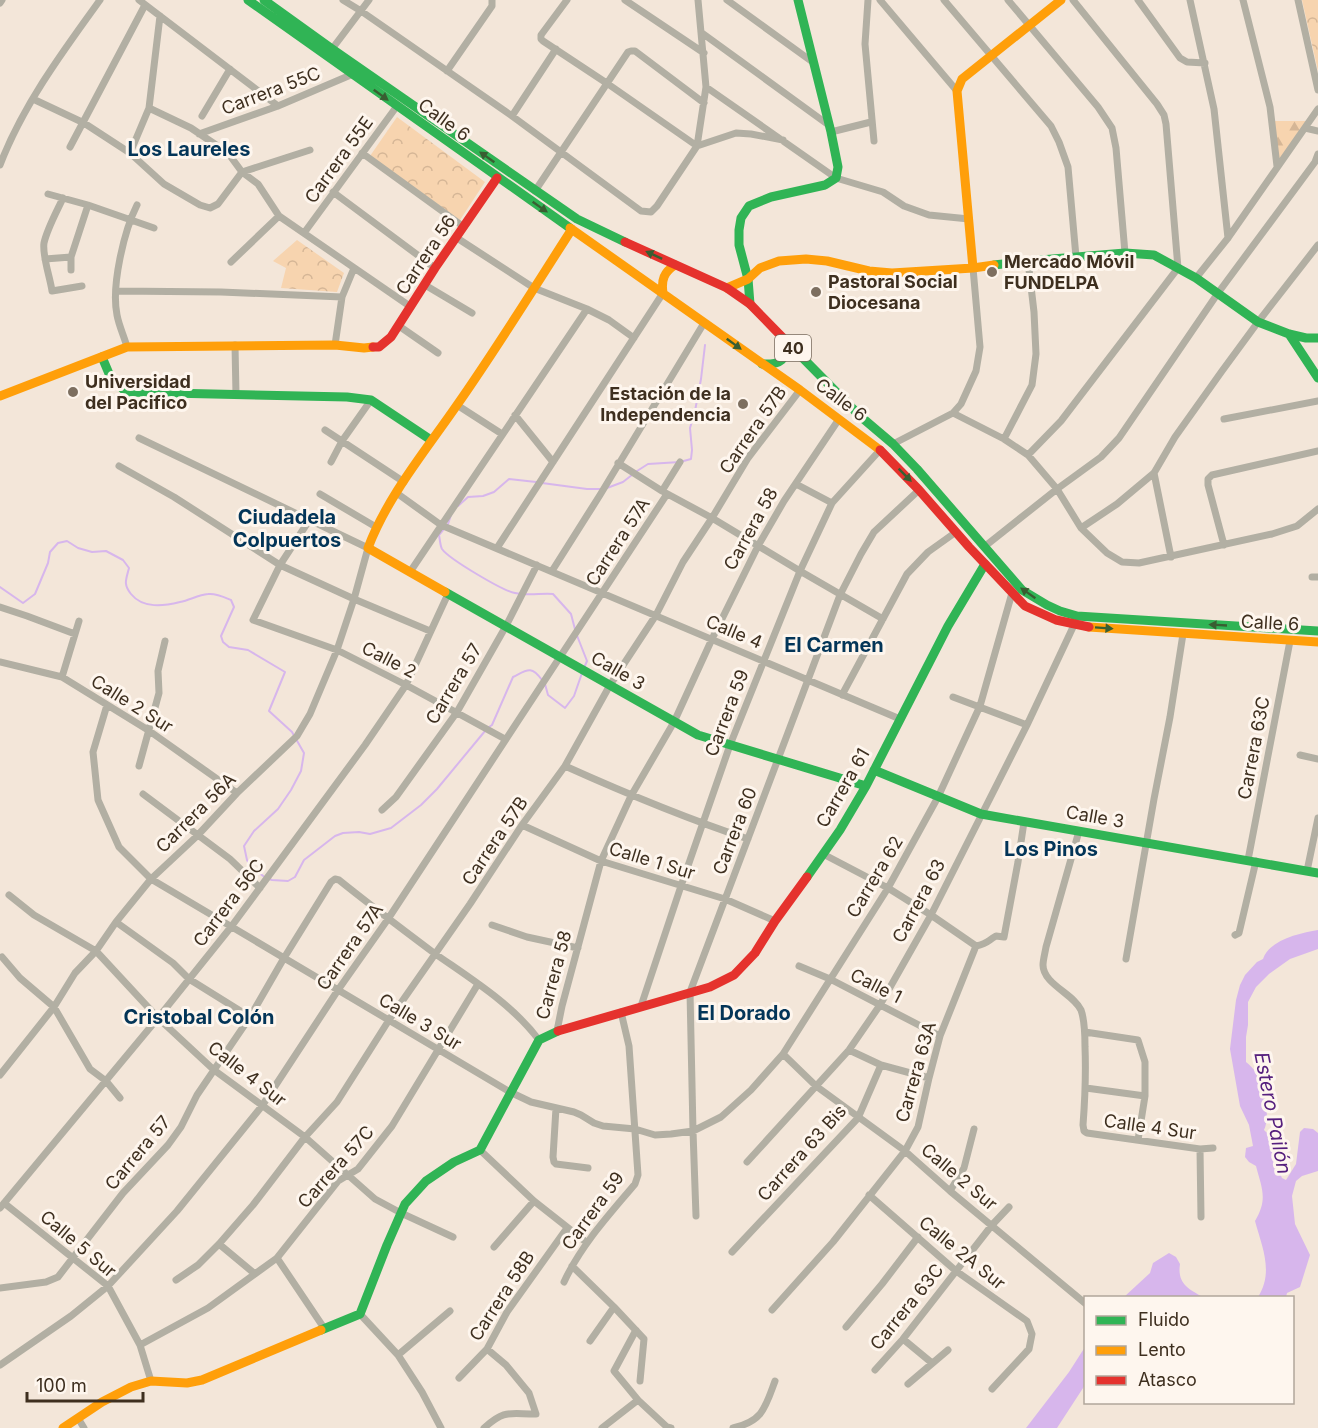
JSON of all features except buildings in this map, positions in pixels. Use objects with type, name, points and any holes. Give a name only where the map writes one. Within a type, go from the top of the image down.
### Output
[{"type":"main road","name":"Calle 6","points":[[248,0],[800,390],[880,450],[1025,606],[1056,620],[1092,628],[1318,642]]},
{"type":"main road","points":[[973,268],[957,91],[962,79],[1060,0]]},
{"type":"main road","points":[[750,304],[748,279],[739,245],[741,218],[749,206],[771,197],[825,185],[836,178],[838,167],[814,63],[796,1]]},
{"type":"main road","name":"Calle 6","points":[[270,2],[332,49],[577,219],[727,288],[750,304],[860,417],[893,444],[917,469],[1023,590],[1047,605],[1077,616],[1318,631]]},
{"type":"main road","name":"Carrera 56","points":[[335,345],[379,347],[392,338],[435,268],[497,178]]},
{"type":"main road","points":[[368,548],[376,527],[404,482],[572,229]]},
{"type":"main road","points":[[727,288],[748,279],[760,268],[779,261],[806,259],[827,261],[869,271],[892,273],[973,268],[1125,253],[1154,255],[1196,278],[1258,322],[1289,334],[1318,338]]},
{"type":"main road","points":[[663,293],[662,276],[667,269],[675,265]]},
{"type":"main road","points":[[1289,334],[1318,378]]},
{"type":"main road","points":[[762,364],[773,365],[782,360],[788,351],[787,341]]},
{"type":"main road","points":[[0,396],[127,347],[335,345]]},
{"type":"main road","points":[[102,357],[110,376],[126,392],[346,397],[371,400],[431,440]]},
{"type":"main road","name":"Calle 3","points":[[368,548],[698,735],[866,786]]},
{"type":"main road","name":"Carrera 61","points":[[557,1031],[710,987],[734,975],[755,953],[840,830],[866,786],[948,626],[985,564]]},
{"type":"main road","name":"Calle 3","points":[[874,770],[981,814],[1318,873]]},
{"type":"main road","name":"Carrera 58","points":[[480,1150],[540,1040],[557,1031]]},
{"type":"main road","points":[[63,1428],[102,1402],[130,1387],[151,1381],[186,1383],[202,1380],[360,1314],[405,1204],[426,1181],[454,1162],[480,1150]]},
{"type":"street","points":[[0,165],[9,141],[33,99],[100,0]]},
{"type":"street","points":[[343,0],[512,116],[641,212],[651,212],[657,206],[697,146],[706,87],[698,0]]},
{"type":"street","points":[[332,49],[369,0]]},
{"type":"street","points":[[567,0],[541,35],[541,39],[697,146]]},
{"type":"street","points":[[625,0],[704,54]]},
{"type":"street","points":[[728,0],[814,63]]},
{"type":"street","points":[[868,0],[865,44],[874,141]]},
{"type":"street","points":[[880,0],[957,91]]},
{"type":"street","points":[[944,0],[1051,126],[1068,167],[1076,257]]},
{"type":"street","points":[[1008,0],[1098,107],[1112,128],[1116,148],[1125,253]]},
{"type":"street","points":[[1028,455],[1061,421],[1178,268],[1164,115],[1073,0]]},
{"type":"street","points":[[1138,0],[1180,58],[1186,62],[1205,63]]},
{"type":"street","points":[[1190,0],[1214,109],[1228,238]]},
{"type":"street","points":[[1243,0],[1270,107],[1277,166]]},
{"type":"street","points":[[1298,0],[1318,90]]},
{"type":"street","points":[[447,71],[492,6],[492,1]]},
{"type":"street","points":[[70,147],[84,123],[142,2],[278,106]]},
{"type":"street","points":[[130,153],[149,108],[160,16]]},
{"type":"street","points":[[702,33],[830,129],[871,122]]},
{"type":"street","points":[[512,116],[556,49]]},
{"type":"street","points":[[535,191],[628,52],[635,51],[704,103]]},
{"type":"street","points":[[202,116],[230,69]]},
{"type":"street","name":"Carrera 55C","points":[[199,134],[278,106],[353,74]]},
{"type":"street","points":[[706,87],[836,178],[883,192],[904,206],[929,215],[969,219]]},
{"type":"street","points":[[33,99],[84,123],[130,153],[164,184],[200,205],[210,208],[218,204],[242,172],[310,150]]},
{"type":"street","name":"Carrera 55E","points":[[304,232],[397,106]]},
{"type":"street","points":[[149,108],[191,128],[228,153],[242,172],[258,184],[279,216],[411,307]]},
{"type":"street","points":[[1196,278],[1228,238],[1318,109]]},
{"type":"street","points":[[1305,128],[1318,131]]},
{"type":"street","points":[[697,146],[736,133],[783,140]]},
{"type":"street","points":[[362,153],[464,228]]},
{"type":"street","points":[[984,548],[1057,489],[1101,458],[1119,438],[1218,293],[1315,162],[1318,154]]},
{"type":"street","points":[[333,192],[435,268]]},
{"type":"street","points":[[48,194],[154,228]]},
{"type":"street","points":[[63,198],[44,244],[45,260],[52,291],[82,286]]},
{"type":"street","points":[[71,270],[71,257],[88,205]]},
{"type":"street","points":[[127,347],[117,314],[117,291],[124,237],[136,205]]},
{"type":"street","points":[[231,262],[279,216]]},
{"type":"street","points":[[457,238],[534,288],[587,309],[609,320],[634,338]]},
{"type":"street","points":[[1080,528],[1118,504],[1154,473],[1175,437],[1258,322],[1318,245]]},
{"type":"street","points":[[45,260],[71,257]]},
{"type":"street","points":[[1004,439],[1032,385],[1036,354],[1028,261]]},
{"type":"street","points":[[335,345],[342,297],[354,268]]},
{"type":"street","points":[[893,444],[953,413],[961,404],[976,371],[980,347],[973,268]]},
{"type":"street","points":[[425,285],[472,313]]},
{"type":"street","points":[[117,291],[342,297]]},
{"type":"street","points":[[497,548],[663,293]]},
{"type":"street","points":[[410,572],[587,309]]},
{"type":"street","points":[[552,571],[704,323]]},
{"type":"street","points":[[399,326],[438,353]]},
{"type":"street","points":[[235,345],[236,395]]},
{"type":"street","name":"Carrera 57B","points":[[176,1280],[198,1265],[219,1244],[253,1205],[305,1137],[337,1102],[389,1020],[565,766],[610,685],[656,615],[683,562],[748,458],[800,390]]},
{"type":"street","points":[[331,462],[342,441],[371,400]]},
{"type":"street","points":[[1224,419],[1318,401]]},
{"type":"street","points":[[457,405],[502,434]]},
{"type":"street","points":[[953,413],[1004,439],[1028,455],[1057,489],[1080,528],[1107,553],[1122,562],[1139,563],[1272,534],[1297,526],[1318,509]]},
{"type":"street","points":[[515,415],[553,462]]},
{"type":"street","name":"Carrera 58","points":[[557,1031],[601,861],[631,796],[674,722],[758,546],[839,419]]},
{"type":"street","points":[[325,430],[404,482]]},
{"type":"street","points":[[139,438],[368,548]]},
{"type":"street","name":"Carrera 59","points":[[641,1006],[730,745],[800,571],[832,503],[880,450]]},
{"type":"street","points":[[1224,545],[1208,479],[1212,475],[1318,451]]},
{"type":"street","name":"Carrera 57A","points":[[0,1365],[71,1316],[108,1286],[177,1211],[262,1106],[603,593],[665,493],[680,462]]},
{"type":"street","points":[[618,463],[665,493],[712,518],[883,619]]},
{"type":"street","points":[[119,466],[174,497],[280,564],[430,631]]},
{"type":"street","points":[[1154,473],[1171,557]]},
{"type":"street","points":[[796,484],[832,503]]},
{"type":"street","name":"Carrera 60","points":[[696,1216],[690,992],[840,595],[874,532],[919,490]]},
{"type":"street","points":[[321,494],[376,527]]},
{"type":"street","name":"Calle 4","points":[[398,494],[441,525],[900,719]]},
{"type":"street","points":[[280,564],[310,519]]},
{"type":"street","points":[[842,695],[907,574],[928,552],[956,532]]},
{"type":"street","name":"Carrera 56A","points":[[0,1076],[54,1007],[75,973],[96,951],[151,879],[297,736],[310,714],[337,650],[368,548]]},
{"type":"street","name":"Calle 2","points":[[280,564],[253,620],[337,650],[505,739]]},
{"type":"street","name":"Carrera 57","points":[[382,810],[396,797],[457,712],[506,626],[537,565]]},
{"type":"street","name":"Carrera 62","points":[[693,1131],[721,1117],[751,1090],[783,1054],[888,888],[938,797],[980,706],[1012,593]]},
{"type":"street","name":"Carrera 56C","points":[[2,1206],[231,927],[365,745],[406,685],[448,594]]},
{"type":"street","points":[[0,607],[75,634]]},
{"type":"street","points":[[62,677],[79,621]]},
{"type":"street","name":"Carrera 63","points":[[747,1162],[849,1050],[880,1005],[931,915],[1027,725],[1074,625]]},
{"type":"street","points":[[1126,959],[1184,634]]},
{"type":"street","name":"Carrera 63C","points":[[1235,935],[1239,933],[1290,640]]},
{"type":"street","points":[[140,766],[159,693],[158,671],[165,641]]},
{"type":"street","name":"Calle 2 Sur","points":[[0,662],[62,677],[148,730],[237,793]]},
{"type":"street","points":[[953,696],[1027,725]]},
{"type":"street","name":"Calle 3 Sur","points":[[107,705],[93,752],[98,800],[119,847],[151,879],[438,1050],[531,1102],[574,1112],[603,1126],[635,1129],[655,1135],[693,1131]]},
{"type":"street","points":[[1300,755],[1318,759]]},
{"type":"street","points":[[565,766],[631,796],[748,839]]},
{"type":"street","points":[[142,794],[230,859],[260,888]]},
{"type":"street","points":[[1307,870],[1318,818]]},
{"type":"street","points":[[823,854],[888,888],[976,946],[988,944],[996,936],[1004,937],[1023,822]]},
{"type":"street","name":"Calle 1 Sur","points":[[522,825],[601,861],[725,899],[775,921]]},
{"type":"street","points":[[1079,831],[1046,947],[1043,966],[1050,980],[1077,1004],[1081,1012],[1085,1032],[1086,1088],[1145,1096]]},
{"type":"street","name":"Carrera 57","points":[[0,1288],[46,1282],[58,1276],[123,1193],[168,1145],[181,1127],[197,1095],[250,1017],[331,882],[335,879],[339,880],[388,919]]},
{"type":"street","name":"Calle 4 Sur","points":[[9,896],[34,915],[96,951],[158,1018],[214,1070],[305,1137],[375,1199],[453,1237]]},
{"type":"street","points":[[388,919],[478,984],[527,1024],[540,1040]]},
{"type":"street","points":[[116,922],[173,963],[189,979],[250,1017]]},
{"type":"street","points":[[492,925],[527,937],[578,948]]},
{"type":"street","name":"Carrera 63A","points":[[772,1310],[833,1242],[905,1151],[918,1127],[940,1036],[976,946]]},
{"type":"street","points":[[2,957],[20,978],[54,1007],[90,1069],[106,1081],[120,1098]]},
{"type":"street","points":[[799,966],[830,980]]},
{"type":"street","name":"Calle 1","points":[[830,980],[940,1036]]},
{"type":"street","name":"Carrera 57C","points":[[140,1345],[208,1308],[277,1258],[338,1181],[358,1169],[392,1126],[478,984]]},
{"type":"street","name":"Carrera 59","points":[[564,1282],[586,1242],[636,1184],[638,1175],[629,1046],[621,1012]]},
{"type":"street","points":[[1085,1032],[1138,1040],[1145,1062],[1145,1096],[1138,1140]]},
{"type":"street","points":[[849,1050],[881,1065],[928,1078]]},
{"type":"street","name":"Calle 2 Sur","points":[[783,1054],[816,1086],[905,1151],[1084,1302]]},
{"type":"street","name":"Carrera 63 Bis","points":[[732,1252],[858,1118],[881,1065]]},
{"type":"street","name":"Calle 4 Sur","points":[[1086,1088],[1083,1125],[1084,1131],[1088,1133],[1200,1149],[1213,1148]]},
{"type":"street","points":[[556,1108],[554,1162],[588,1168]]},
{"type":"street","points":[[950,1191],[964,1168],[974,1129]]},
{"type":"street","points":[[1200,1149],[1201,1217]]},
{"type":"street","points":[[480,1150],[534,1201],[586,1242]]},
{"type":"street","name":"Calle 2A Sur","points":[[869,1195],[956,1271],[1027,1321],[1032,1334],[1029,1349],[992,1389]]},
{"type":"street","points":[[494,1247],[534,1201]]},
{"type":"street","name":"Calle 5 Sur","points":[[2,1206],[108,1286],[140,1345],[151,1381]]},
{"type":"street","name":"Carrera 63C","points":[[875,1370],[903,1339],[992,1225],[1009,1207]]},
{"type":"street","name":"Carrera 58B","points":[[459,1378],[487,1349],[507,1312],[567,1228]]},
{"type":"street","points":[[846,1327],[918,1237]]},
{"type":"street","points":[[219,1244],[255,1274]]},
{"type":"street","points":[[277,1258],[324,1328]]},
{"type":"street","points":[[572,1266],[644,1339],[640,1381]]},
{"type":"street","points":[[590,1341],[614,1307]]},
{"type":"street","points":[[398,1355],[450,1311]]},
{"type":"street","points":[[360,1314],[398,1355],[422,1392],[441,1428]]},
{"type":"street","points":[[636,1330],[614,1371],[638,1400],[670,1428]]},
{"type":"street","points":[[903,1339],[932,1363]]},
{"type":"street","points":[[484,1428],[504,1413],[536,1414],[529,1393],[506,1365],[487,1349]]},
{"type":"street","points":[[908,1384],[948,1350]]},
{"type":"street","points":[[733,1428],[756,1420],[766,1405],[775,1382]]},
{"type":"street","points":[[602,1428],[638,1400]]},
{"type":"street","points":[[78,1418],[84,1428]]},
{"type":"green space","points":[[1302,0],[1318,0],[1318,71]]},
{"type":"green space","points":[[397,117],[485,182],[460,220],[370,156]]},
{"type":"green space","points":[[1272,121],[1310,121],[1277,166]]},
{"type":"green space","points":[[297,240],[344,273],[337,292],[281,288],[286,268],[273,261]]},
{"type":"shaded area","points":[[1318,930],[1318,949],[1290,959],[1256,987],[1248,1002],[1246,1062],[1252,1067],[1262,1086],[1267,1109],[1264,1130],[1275,1141],[1272,1156],[1282,1178],[1286,1180],[1296,1164],[1300,1132],[1304,1128],[1313,1129],[1318,1133],[1318,1171],[1302,1176],[1296,1181],[1292,1196],[1295,1224],[1310,1255],[1300,1287],[1287,1293],[1286,1296],[1259,1296],[1263,1288],[1266,1269],[1255,1221],[1263,1194],[1256,1166],[1245,1157],[1246,1148],[1253,1146],[1249,1125],[1240,1106],[1230,1049],[1236,1000],[1245,975],[1278,942],[1294,935]]},
{"type":"shaded area","points":[[1169,1253],[1176,1257],[1180,1264],[1182,1281],[1201,1296],[1125,1296],[1150,1273],[1153,1263]]},
{"type":"shaded area","points":[[1084,1349],[1084,1387],[1057,1428],[1026,1428]]},
{"type":"waterway","points":[[607,488],[623,482],[648,464],[691,459],[690,428],[701,379],[705,345]]},
{"type":"waterway","points":[[458,506],[468,497],[483,496],[494,492],[509,479],[536,482]]},
{"type":"waterway","points":[[542,483],[602,489]]},
{"type":"waterway","points":[[451,515],[448,524],[439,535],[442,549],[465,567],[509,591],[525,594],[553,594],[571,614],[587,661],[584,668]]},
{"type":"waterway","points":[[0,587],[23,603],[35,594],[48,563],[50,552],[58,543],[67,541],[78,548],[92,552],[106,551],[123,560],[129,568],[127,587],[131,594],[141,602],[167,605],[211,594],[231,600],[234,607],[221,636],[223,642],[229,647],[248,650],[285,672],[269,711],[292,732],[304,753],[301,771],[291,790],[278,809],[254,831],[244,846],[251,867],[272,880],[288,881],[295,877],[304,860],[335,836],[359,832],[370,834],[391,828],[421,805],[437,789],[485,731]]},
{"type":"waterway","points":[[489,727],[492,725],[513,677],[529,670],[535,672],[542,680]]},
{"type":"waterway","points":[[545,684],[548,695],[565,708],[574,696],[582,673]]},
{"type":"traffic: fast","points":[[248,0],[570,228]]},
{"type":"traffic: fast","points":[[264,0],[577,219],[625,242]]},
{"type":"traffic: fast","points":[[750,304],[748,279],[739,245],[741,218],[749,206],[771,197],[825,185],[836,178],[838,167],[798,0]]},
{"type":"traffic: fast","points":[[994,265],[1125,253],[1154,255],[1196,278],[1258,322],[1289,334],[1318,338]]},
{"type":"traffic: fast","points":[[1289,334],[1318,378]]},
{"type":"traffic: fast","points":[[784,339],[860,416],[893,444],[917,469],[1022,590],[1047,605],[1077,616],[1318,631]]},
{"type":"traffic: fast","points":[[762,364],[774,364],[782,360],[786,353],[787,341]]},
{"type":"traffic: fast","points":[[102,357],[110,376],[126,392],[347,397],[371,400],[431,440]]},
{"type":"traffic: fast","points":[[807,877],[840,830],[866,786],[948,626],[985,564]]},
{"type":"traffic: fast","points":[[445,592],[698,735],[866,786]]},
{"type":"traffic: fast","points":[[874,770],[981,814],[1318,873]]},
{"type":"traffic: fast","points":[[321,1330],[360,1314],[405,1204],[426,1181],[454,1162],[480,1150],[539,1040],[558,1031]]},
{"type":"traffic: slow","points":[[973,268],[957,91],[962,79],[1061,0]]},
{"type":"traffic: slow","points":[[570,228],[800,390],[880,450]]},
{"type":"traffic: slow","points":[[445,592],[368,548],[396,492],[486,362],[572,229]]},
{"type":"traffic: slow","points":[[727,288],[748,279],[760,268],[779,261],[806,259],[827,261],[869,271],[892,273],[994,265]]},
{"type":"traffic: slow","points":[[663,293],[664,277],[675,265]]},
{"type":"traffic: slow","points":[[0,396],[127,347],[335,345],[373,347]]},
{"type":"traffic: slow","points":[[1089,627],[1318,642]]},
{"type":"traffic: slow","points":[[63,1428],[102,1402],[131,1387],[151,1381],[187,1383],[202,1380],[321,1330]]},
{"type":"traffic: jam","points":[[373,347],[379,347],[391,337],[497,178]]},
{"type":"traffic: jam","points":[[625,242],[727,288],[750,304],[784,339]]},
{"type":"traffic: jam","points":[[880,450],[1025,606],[1056,620],[1089,627]]},
{"type":"traffic: jam","points":[[558,1031],[710,987],[734,975],[755,953],[807,877]]},
{"type":"place","name":"Mercado Móvil FUNDELPA","points":[[992,272]]},
{"type":"place","name":"Pastoral Social Diocesana","points":[[816,292]]},
{"type":"place","name":"Universidad del Pacifico","points":[[73,392]]},
{"type":"place","name":"Estación de la Independencia","points":[[743,404]]},
{"type":"district","name":"Los Laureles","points":[[189,149]]},
{"type":"district","name":"Ciudadela Colpuertos","points":[[287,528]]},
{"type":"district","name":"El Carmen","points":[[834,645]]},
{"type":"district","name":"Los Pinos","points":[[1051,849]]},
{"type":"district","name":"El Dorado","points":[[744,1013]]},
{"type":"district","name":"Cristobal Colón","points":[[199,1017]]},
{"type":"water label","name":"Estero Pailón","points":[[1273,1113]]}]
